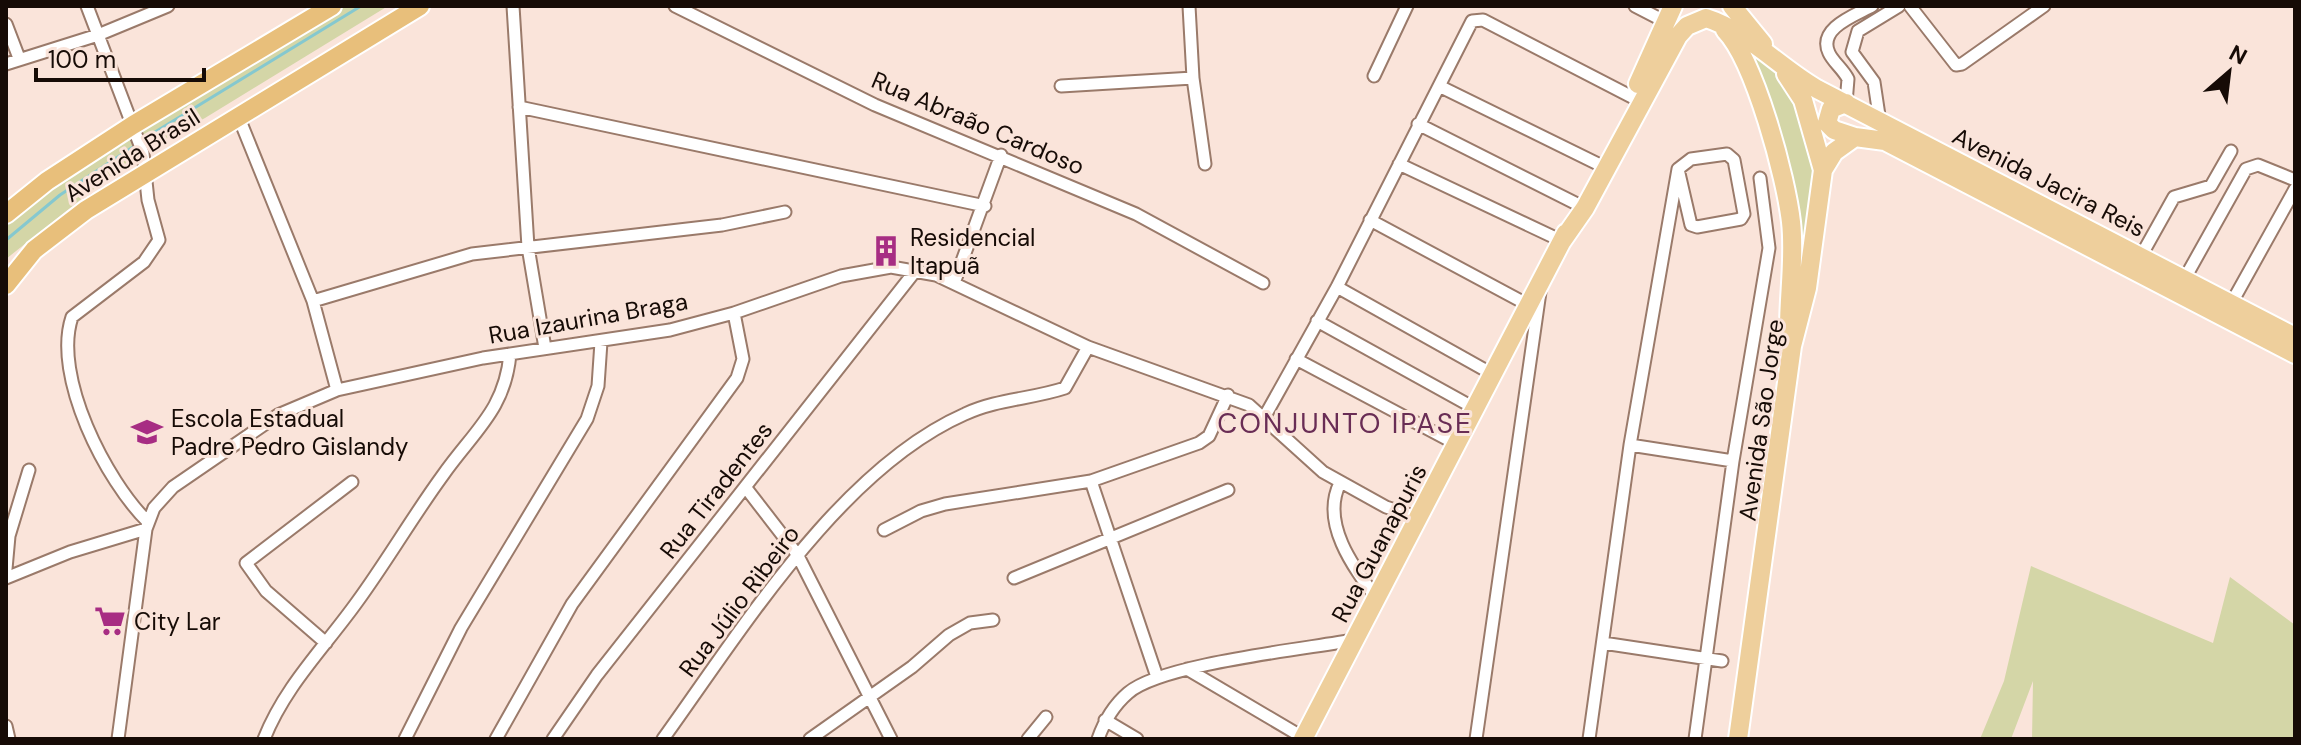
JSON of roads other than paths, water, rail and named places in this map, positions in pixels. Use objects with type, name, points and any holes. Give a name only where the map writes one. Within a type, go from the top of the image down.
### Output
[{"type":"highway","name":"Avenida Brasil","points":[[6,214],[47,181],[332,6]]},
{"type":"highway","name":"Avenida Brasil","points":[[6,285],[34,250],[54,233],[144,174],[420,6]]},
{"type":"main road","name":"Avenida São Jorge","points":[[1732,6],[1782,68],[1803,100],[1823,170],[1807,288],[1787,378],[1738,739]]},
{"type":"main road","name":"Rua Guanapuris","points":[[1304,738],[1541,286],[1670,14]]},
{"type":"main road","name":"Rua Guanapuris","points":[[1562,241],[1585,208],[1678,36],[1697,20],[1715,21]]},
{"type":"main road","name":"Avenida São Jorge","points":[[1715,21],[1729,27],[1782,68]]},
{"type":"main road","points":[[1715,21],[1731,37],[1750,73],[1783,180],[1791,225],[1787,378]]},
{"type":"main road","name":"Avenida Jacira Reis","points":[[1782,68],[2295,337]]},
{"type":"main road","points":[[1846,103],[1831,109],[1827,123],[1834,130],[1855,137]]},
{"type":"main road","name":"Avenida Jacira Reis","points":[[1855,137],[1873,138],[1899,147],[2295,354]]},
{"type":"main road","points":[[1823,170],[1837,149],[1855,137]]},
{"type":"street","points":[[6,578],[147,526],[91,435],[74,397],[68,335],[76,311],[144,262],[156,248],[159,232],[148,200],[143,153],[87,6]]},
{"type":"street","points":[[6,64],[98,35],[151,10],[168,6]]},
{"type":"street","points":[[513,6],[528,247],[545,348]]},
{"type":"street","name":"Rua Abraão Cardoso","points":[[675,6],[875,105],[1001,155],[1136,214],[1263,283]]},
{"type":"street","points":[[1189,6],[1193,78],[1205,164]]},
{"type":"street","points":[[1374,76],[1407,6]]},
{"type":"street","points":[[1635,6],[1670,14]]},
{"type":"street","points":[[1846,103],[1848,79],[1830,55],[1828,43],[1835,27],[1872,6]]},
{"type":"street","points":[[1852,52],[1858,31],[1899,6]]},
{"type":"street","points":[[1910,6],[1956,65],[1962,64],[2044,6]]},
{"type":"street","points":[[1265,416],[1337,287],[1472,21],[1483,20],[1632,97]]},
{"type":"street","points":[[6,24],[19,58]]},
{"type":"street","points":[[1828,43],[1852,52],[1874,82],[1880,122]]},
{"type":"street","points":[[1061,86],[1193,78]]},
{"type":"street","points":[[1439,86],[1598,164]]},
{"type":"street","points":[[519,107],[985,206]]},
{"type":"street","points":[[239,118],[313,301],[337,390]]},
{"type":"street","points":[[1418,124],[1579,205]]},
{"type":"street","points":[[2141,256],[2174,197],[2211,186],[2231,151]]},
{"type":"street","points":[[1589,739],[1630,445],[1678,169],[1691,159],[1727,154],[1734,160],[1744,214],[1741,219],[1697,227],[1691,225],[1678,169]]},
{"type":"street","points":[[954,283],[985,206],[1001,155]]},
{"type":"street","points":[[1399,164],[1562,241]]},
{"type":"street","points":[[2185,278],[2246,169],[2258,165],[2295,180]]},
{"type":"street","points":[[1695,739],[1733,461],[1769,248],[1760,178]]},
{"type":"street","points":[[2231,304],[2295,189]]},
{"type":"street","points":[[313,301],[472,254],[722,225],[785,212]]},
{"type":"street","points":[[1370,220],[1530,306]]},
{"type":"street","name":"Rua Izaurina Braga","points":[[118,739],[147,526],[162,497],[173,487],[278,415],[337,390],[510,354],[601,342],[734,313],[867,269],[916,270],[954,283],[1088,347],[1228,395],[1265,416],[1306,459],[1340,483],[1386,507],[1419,518]]},
{"type":"street","name":"Rua Tiradentes","points":[[553,739],[597,675],[916,270]]},
{"type":"street","points":[[1476,739],[1541,286]]},
{"type":"street","points":[[1337,287],[1494,375]]},
{"type":"street","points":[[496,739],[572,604],[737,378],[743,359],[734,313]]},
{"type":"street","points":[[1317,321],[1476,409]]},
{"type":"street","points":[[405,739],[461,628],[587,419],[598,386],[601,342]]},
{"type":"street","name":"Rua Júlio Ribeiro","points":[[663,739],[797,554],[878,472],[940,427],[990,403],[1065,388],[1088,347]]},
{"type":"street","points":[[264,739],[286,693],[359,600],[440,478],[499,402],[508,379],[510,354]]},
{"type":"street","points":[[1296,359],[1458,445]]},
{"type":"street","points":[[884,530],[921,511],[945,504],[1091,481],[1205,440],[1228,395]]},
{"type":"street","points":[[1630,445],[1733,461]]},
{"type":"street","points":[[6,569],[9,536],[29,470]]},
{"type":"street","points":[[1091,481],[1157,677]]},
{"type":"street","points":[[326,643],[266,591],[246,563],[352,482]]},
{"type":"street","points":[[1340,483],[1335,500],[1338,532],[1354,568],[1377,599]]},
{"type":"street","points":[[746,488],[797,554],[891,739]]},
{"type":"street","points":[[1014,578],[1228,490]]},
{"type":"street","points":[[810,739],[871,698],[949,635],[970,623],[993,620]]},
{"type":"street","points":[[1098,739],[1105,720],[1129,692],[1157,677],[1355,640]]},
{"type":"street","points":[[1603,643],[1722,661]]},
{"type":"street","points":[[1187,669],[1304,738]]},
{"type":"street","points":[[1028,739],[1046,717]]},
{"type":"street","points":[[1105,720],[1137,739]]},
{"type":"street","points":[[6,726],[9,739]]},
{"type":"waterway","points":[[142,140],[361,6]]},
{"type":"waterway","points":[[6,240],[60,195],[136,145]]},
{"type":"place","name":"Residencial Itapuã","points":[[886,251]]},
{"type":"place","name":"Escola Estadual Padre Pedro Gislandy","points":[[147,432]]},
{"type":"place","name":"City Lar","points":[[110,621]]},
{"type":"district","name":"CONJUNTO IPASE","points":[[1345,423]]}]
